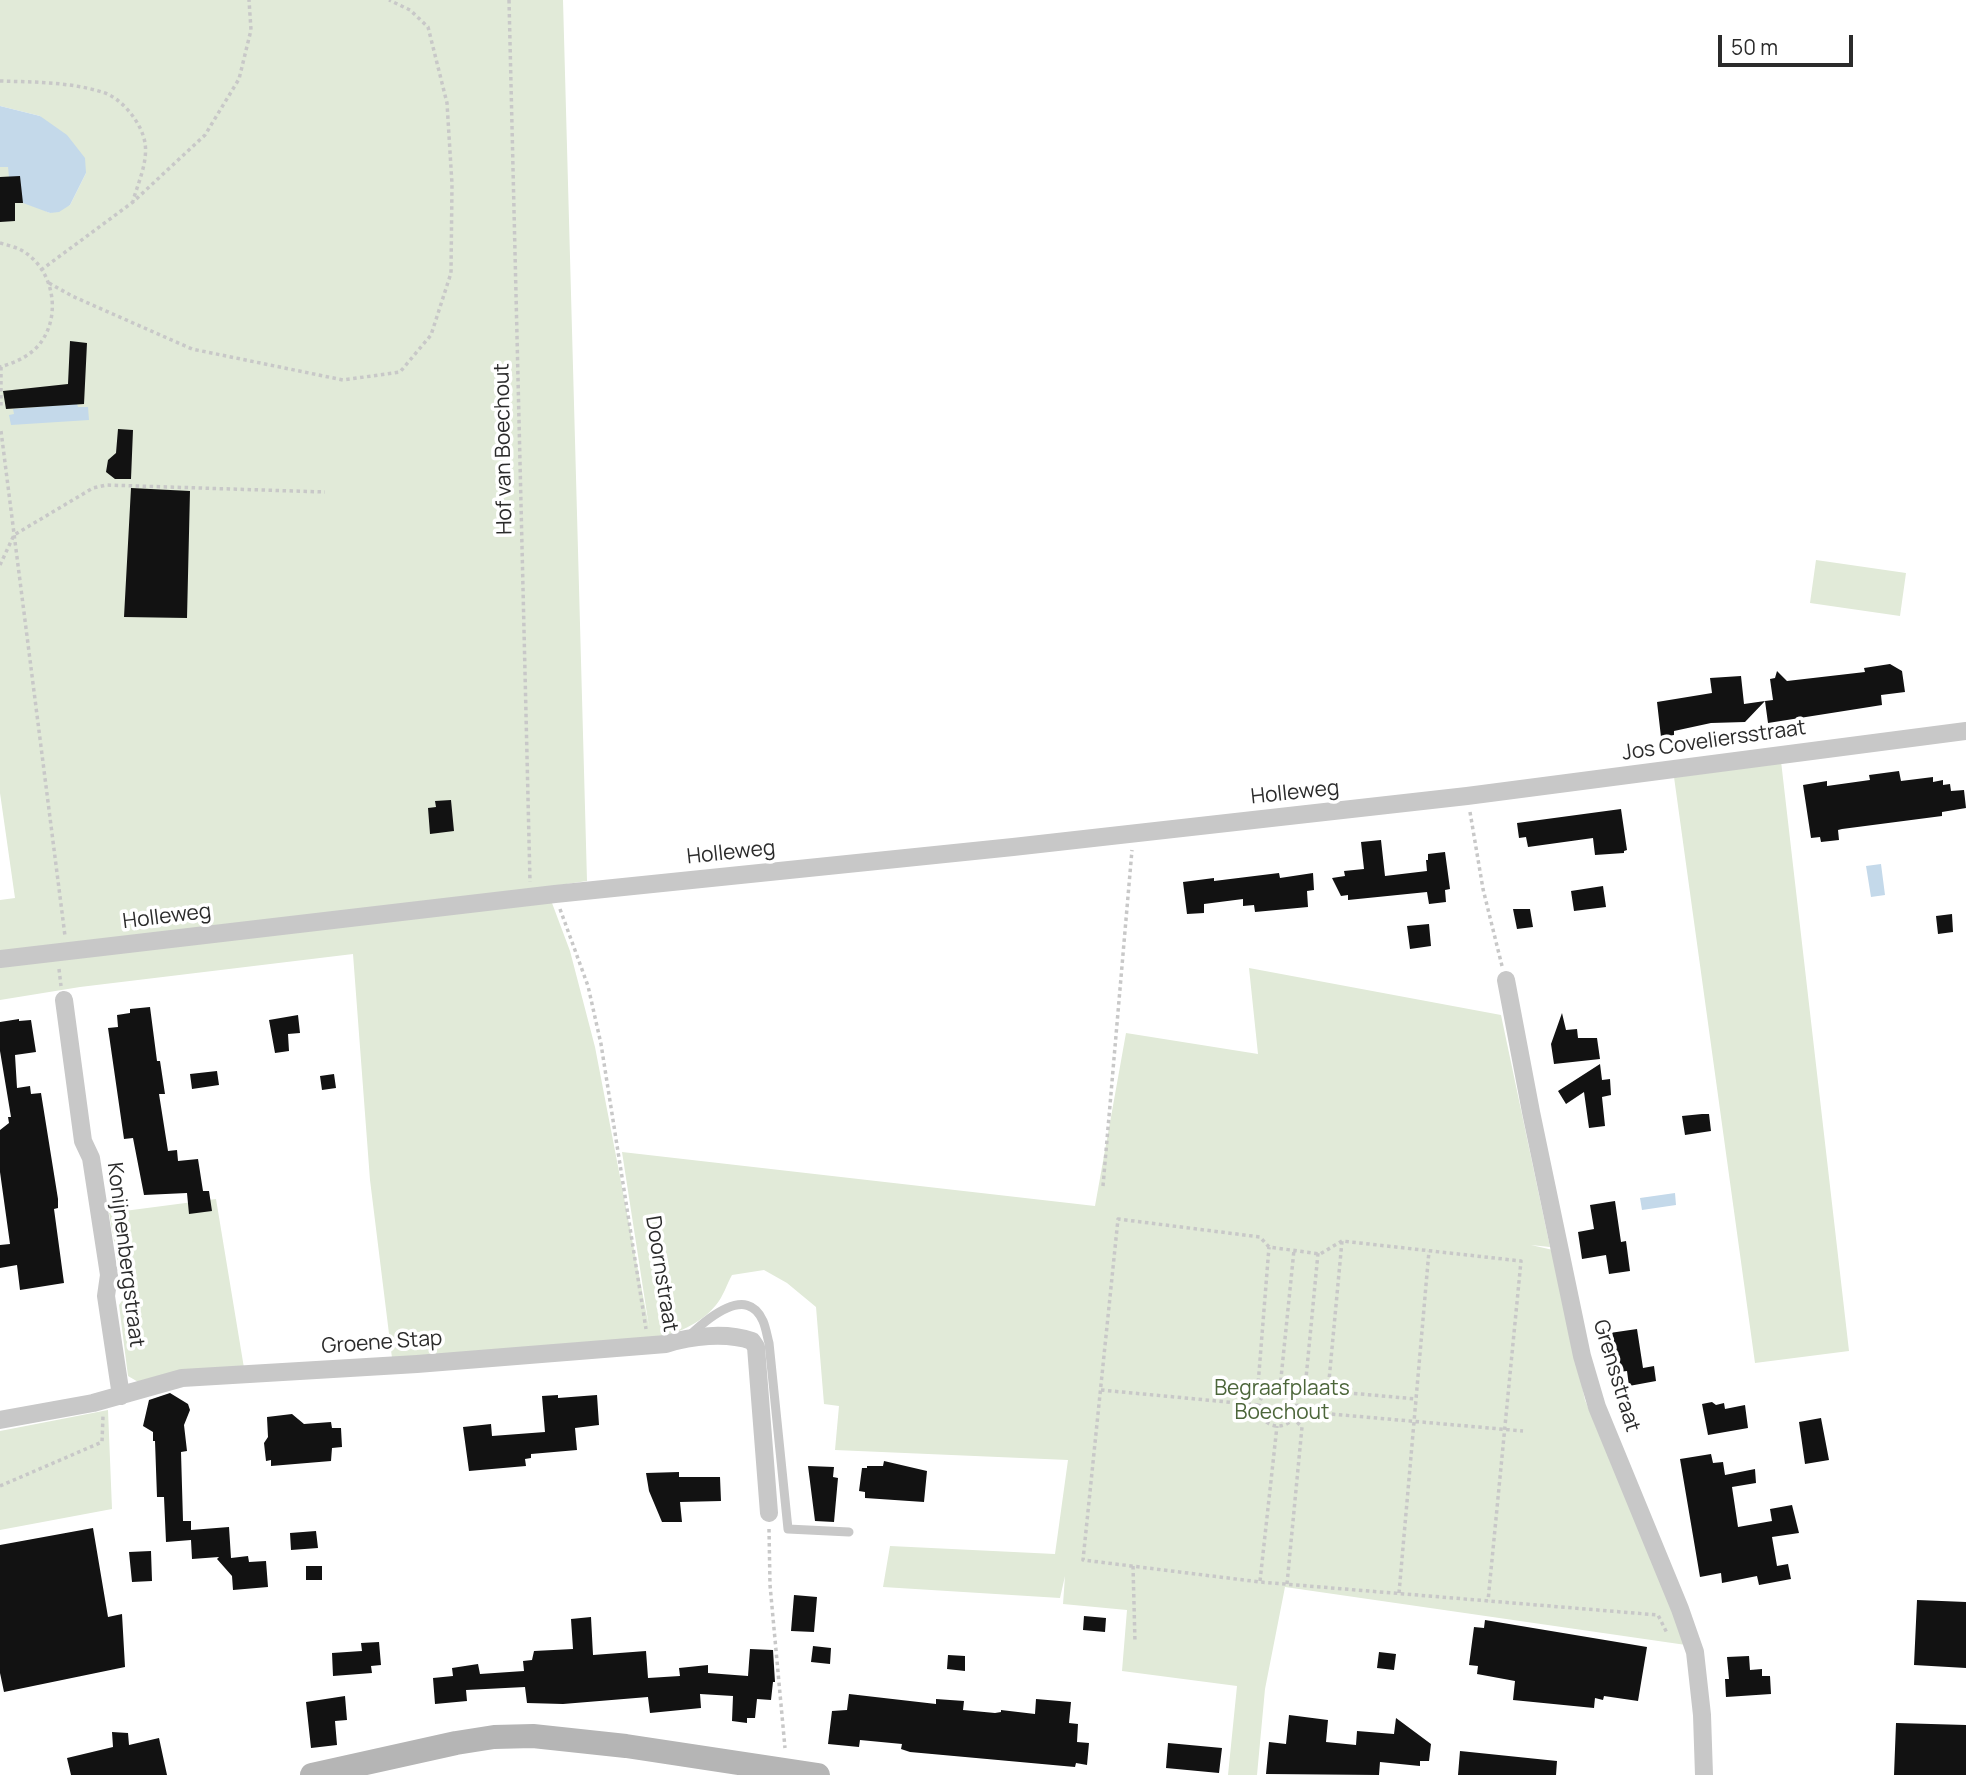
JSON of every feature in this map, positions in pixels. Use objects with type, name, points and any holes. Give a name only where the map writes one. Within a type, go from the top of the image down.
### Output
[{"type":"street","name":"Jos Coveliersstraat","points":[[1467,796],[1966,731]]},
{"type":"street","name":"Holleweg","points":[[0,959],[555,894],[1467,796]]},
{"type":"street","name":"Grensstraat","points":[[1506,981],[1582,1356],[1597,1407],[1695,1652],[1701,1703],[1704,1775]]},
{"type":"street","name":"Konijnenbergstraat","points":[[64,1000],[83,1141],[91,1158],[109,1275],[106,1296],[113,1398]]},
{"type":"street","name":"Doornstraat","points":[[648,1345],[666,1344],[689,1337],[752,1341],[756,1347],[769,1513]]},
{"type":"street","name":"Groene Stap","points":[[113,1398],[182,1378],[417,1364],[648,1345]]},
{"type":"street","points":[[0,1420],[113,1398]]},
{"type":"street","points":[[312,1775],[456,1743],[494,1737],[533,1736],[614,1744],[818,1775]]},
{"type":"lane","points":[[689,1337],[704,1322],[732,1305],[743,1305],[754,1310],[763,1319],[769,1343],[788,1529],[849,1532]]},
{"type":"path","points":[[41,270],[133,202],[205,135],[239,79],[251,30],[249,0]]},
{"type":"path","points":[[49,283],[72,296],[192,349],[343,380],[400,372],[431,335],[451,273],[452,184],[447,103],[428,27],[410,10],[389,0]]},
{"type":"path","name":"Hof van Boechout","points":[[509,0],[530,898]]},
{"type":"path","points":[[0,81],[41,82],[105,92],[135,116],[145,143],[144,166],[133,202]]},
{"type":"path","points":[[0,243],[21,250],[41,270],[49,283],[53,305],[49,327],[38,346],[21,360],[0,367],[1,406]]},
{"type":"path","points":[[1,431],[61,952],[64,1000]]},
{"type":"path","points":[[0,565],[14,535],[93,488],[106,485],[325,492]]},
{"type":"path","points":[[1467,796],[1483,889],[1506,981]]},
{"type":"path","points":[[1103,1186],[1133,834]]},
{"type":"path","name":"Doornstraat","points":[[555,894],[588,986],[601,1044],[648,1345]]},
{"type":"path","points":[[1489,1601],[1521,1261],[1342,1241],[1318,1253],[1269,1247],[1260,1237],[1118,1219],[1083,1560],[1260,1582],[1399,1593],[1489,1601],[1658,1615],[1667,1633]]},
{"type":"path","points":[[1328,1391],[1342,1241]]},
{"type":"path","points":[[1264,1394],[1258,1385],[1269,1247]]},
{"type":"path","points":[[1280,1388],[1294,1250]]},
{"type":"path","points":[[1399,1593],[1429,1251]]},
{"type":"path","points":[[1305,1389],[1318,1253]]},
{"type":"path","points":[[1272,1389],[1287,1390],[1293,1396],[1297,1411],[1294,1419],[1288,1424],[1277,1426],[1262,1419],[1259,1405],[1264,1394],[1272,1389]]},
{"type":"path","points":[[1293,1396],[1305,1389],[1416,1399]]},
{"type":"path","points":[[1101,1390],[1259,1405]]},
{"type":"path","points":[[0,1486],[102,1442],[113,1398]]},
{"type":"path","points":[[1297,1411],[1523,1431]]},
{"type":"path","points":[[1287,1584],[1301,1427],[1294,1419]]},
{"type":"path","points":[[1260,1582],[1277,1426]]},
{"type":"path","points":[[769,1513],[770,1585],[785,1772]]},
{"type":"path","points":[[1133,1566],[1135,1642]]},
{"type":"green space","name":"Begraafplaats Boechout","points":[[0,0],[563,0],[587,881],[546,887],[570,951],[595,1047],[649,1327],[622,1152],[1095,1206],[1126,1033],[1258,1054],[1249,968],[1501,1015],[1550,1247],[1531,1245],[1553,1250],[1585,1400],[1686,1645],[1285,1587],[1265,1689],[1257,1775],[1228,1775],[1237,1686],[1122,1671],[1127,1610],[1063,1604],[1065,1576],[1060,1598],[883,1587],[890,1546],[1055,1554],[1068,1460],[835,1450],[839,1406],[824,1404],[816,1307],[787,1283],[764,1270],[732,1275],[710,1312],[678,1332],[651,1340],[392,1358],[370,1180],[353,954],[80,987],[0,1000],[0,900],[15,898],[0,793],[0,167],[8,167],[39,208],[50,213],[70,205],[86,173],[40,116],[0,106]]},
{"type":"green space","points":[[1816,560],[1906,573],[1900,616],[1810,603]]},
{"type":"green space","points":[[1781,761],[1849,1351],[1755,1363],[1674,777]]},
{"type":"green space","points":[[216,1199],[244,1368],[140,1383],[128,1376],[119,1305],[124,1298],[109,1213]]},
{"type":"green space","points":[[108,1410],[112,1509],[0,1530],[0,1431]]},
{"type":"water","points":[[0,106],[40,116],[67,135],[85,158],[86,173],[70,205],[59,212],[50,213],[23,203],[9,177],[8,167],[0,167]]},
{"type":"water","points":[[77,404],[78,407],[88,407],[89,420],[11,425],[9,415],[14,414],[13,409]]},
{"type":"water","points":[[1881,864],[1885,895],[1871,897],[1866,866]]},
{"type":"water","points":[[1675,1193],[1676,1205],[1642,1210],[1640,1198]]},
{"type":"building","points":[[20,176],[23,203],[15,203],[15,221],[0,222],[0,177]]},
{"type":"building","points":[[70,341],[87,343],[84,404],[6,409],[3,391],[68,384]]},
{"type":"building","points":[[118,429],[133,430],[131,479],[115,479],[106,472],[108,460],[116,453]]},
{"type":"building","points":[[131,488],[190,491],[187,618],[124,617]]},
{"type":"building","points":[[1890,664],[1902,671],[1905,692],[1881,695],[1882,705],[1768,723],[1765,701],[1773,700],[1770,679],[1775,678],[1777,671],[1787,681],[1865,672],[1864,668]]},
{"type":"building","points":[[1741,676],[1744,704],[1765,701],[1745,722],[1711,723],[1674,731],[1674,735],[1661,737],[1657,702],[1712,693],[1710,678]]},
{"type":"building","points":[[1899,771],[1901,781],[1933,777],[1933,782],[1943,780],[1943,785],[1950,784],[1951,791],[1964,790],[1966,808],[1942,812],[1942,816],[1838,830],[1839,840],[1821,842],[1820,837],[1811,838],[1803,785],[1827,781],[1827,786],[1870,780],[1869,775]]},
{"type":"building","points":[[451,800],[454,831],[430,834],[428,808],[436,807],[435,801]]},
{"type":"building","points":[[1621,809],[1627,850],[1624,853],[1595,855],[1593,838],[1528,847],[1526,837],[1519,838],[1517,823]]},
{"type":"building","points":[[1381,840],[1385,876],[1427,871],[1428,854],[1445,852],[1450,889],[1445,890],[1446,902],[1429,904],[1427,892],[1348,900],[1348,895],[1341,896],[1332,878],[1345,876],[1344,871],[1364,869],[1361,842]]},
{"type":"building","points":[[1279,873],[1280,878],[1313,873],[1314,890],[1307,891],[1308,907],[1255,912],[1254,905],[1243,906],[1243,899],[1204,904],[1204,913],[1187,914],[1183,882]]},
{"type":"building","points":[[1603,886],[1606,907],[1574,911],[1571,891]]},
{"type":"building","points":[[1513,909],[1530,909],[1533,927],[1517,929]]},
{"type":"building","points":[[1952,914],[1953,932],[1938,934],[1936,916]]},
{"type":"building","points":[[1429,924],[1431,946],[1410,949],[1407,926]]},
{"type":"building","points":[[150,1007],[157,1061],[160,1061],[165,1094],[159,1094],[168,1151],[177,1150],[178,1161],[198,1159],[203,1191],[209,1191],[212,1211],[189,1214],[187,1193],[144,1195],[133,1138],[124,1139],[108,1028],[118,1027],[117,1015],[130,1013],[130,1009]]},
{"type":"building","points":[[1562,1013],[1566,1030],[1577,1029],[1578,1038],[1597,1038],[1600,1059],[1554,1064],[1551,1044]]},
{"type":"building","points":[[298,1015],[300,1033],[288,1034],[289,1051],[275,1053],[269,1020]]},
{"type":"building","points":[[31,1020],[36,1052],[15,1055],[17,1088],[30,1086],[31,1094],[41,1093],[58,1199],[58,1208],[54,1209],[64,1283],[20,1290],[17,1265],[0,1268],[0,1245],[10,1244],[0,1172],[0,1130],[9,1123],[8,1117],[11,1117],[0,1051],[0,1022]]},
{"type":"building","points":[[1600,1064],[1602,1080],[1610,1079],[1611,1095],[1602,1097],[1605,1126],[1589,1128],[1584,1092],[1566,1104],[1558,1091]]},
{"type":"building","points":[[217,1071],[219,1085],[192,1089],[190,1074]]},
{"type":"building","points":[[334,1074],[336,1088],[322,1090],[320,1076]]},
{"type":"building","points":[[1709,1114],[1711,1131],[1685,1135],[1682,1116]]},
{"type":"building","points":[[1615,1201],[1621,1242],[1626,1241],[1630,1271],[1609,1274],[1606,1255],[1582,1259],[1578,1232],[1594,1229],[1590,1205]]},
{"type":"building","points":[[1637,1329],[1643,1368],[1654,1366],[1656,1381],[1629,1386],[1627,1371],[1609,1373],[1603,1334]]},
{"type":"building","points":[[170,1393],[188,1404],[190,1410],[184,1425],[187,1451],[181,1452],[183,1521],[191,1521],[191,1530],[229,1527],[231,1558],[248,1556],[249,1562],[266,1561],[268,1587],[233,1590],[232,1576],[217,1559],[219,1557],[192,1559],[191,1540],[166,1542],[164,1497],[157,1497],[155,1441],[153,1432],[143,1426],[149,1400]]},
{"type":"building","points":[[558,1395],[558,1398],[597,1395],[599,1425],[575,1428],[577,1450],[531,1454],[531,1458],[525,1459],[526,1466],[469,1471],[463,1427],[491,1424],[492,1436],[545,1432],[542,1396]]},
{"type":"building","points":[[1712,1402],[1716,1405],[1724,1403],[1725,1409],[1745,1405],[1748,1428],[1708,1435],[1702,1404]]},
{"type":"building","points":[[292,1414],[304,1424],[331,1422],[332,1428],[341,1428],[342,1447],[332,1448],[331,1461],[271,1466],[271,1460],[266,1461],[264,1443],[268,1437],[267,1417]]},
{"type":"building","points":[[1821,1418],[1829,1460],[1805,1464],[1799,1422]]},
{"type":"building","points":[[1711,1454],[1713,1463],[1723,1462],[1725,1475],[1755,1469],[1756,1483],[1732,1487],[1738,1527],[1772,1521],[1770,1509],[1792,1505],[1799,1533],[1772,1537],[1777,1566],[1788,1564],[1791,1579],[1759,1585],[1757,1576],[1722,1583],[1721,1573],[1700,1577],[1680,1459]]},
{"type":"building","points":[[884,1461],[927,1471],[924,1502],[865,1498],[865,1492],[859,1491],[862,1468],[883,1466]]},
{"type":"building","points":[[808,1466],[834,1467],[833,1477],[838,1478],[834,1522],[815,1521]]},
{"type":"building","points":[[679,1472],[679,1477],[720,1477],[721,1501],[680,1502],[682,1522],[662,1522],[649,1491],[646,1473]]},
{"type":"building","points":[[93,1528],[108,1617],[122,1614],[125,1667],[4,1692],[0,1673],[0,1545]]},
{"type":"building","points":[[316,1531],[318,1548],[291,1550],[290,1533]]},
{"type":"building","points":[[151,1551],[152,1581],[132,1582],[129,1552]]},
{"type":"building","points":[[306,1566],[322,1566],[322,1580],[306,1580]]},
{"type":"building","points":[[794,1595],[817,1597],[814,1632],[791,1631]]},
{"type":"building","points":[[1917,1600],[1966,1602],[1966,1668],[1914,1665]]},
{"type":"building","points":[[1084,1616],[1106,1618],[1105,1632],[1083,1630]]},
{"type":"building","points":[[591,1617],[593,1655],[646,1651],[648,1678],[680,1676],[679,1668],[708,1665],[708,1673],[748,1676],[750,1649],[773,1650],[775,1682],[771,1700],[757,1699],[755,1718],[747,1718],[747,1723],[732,1721],[733,1696],[700,1694],[701,1708],[650,1713],[648,1697],[563,1704],[527,1703],[525,1687],[466,1690],[467,1701],[435,1704],[433,1678],[453,1676],[452,1668],[478,1664],[480,1674],[524,1671],[523,1661],[532,1660],[534,1651],[573,1649],[571,1619]]},
{"type":"building","points":[[1485,1620],[1647,1647],[1638,1701],[1604,1696],[1603,1700],[1595,1698],[1594,1708],[1513,1700],[1515,1681],[1477,1674],[1478,1666],[1469,1665],[1474,1627],[1484,1628]]},
{"type":"building","points":[[379,1642],[381,1665],[371,1666],[372,1673],[333,1676],[332,1653],[362,1651],[361,1643]]},
{"type":"building","points":[[813,1646],[831,1648],[830,1664],[811,1662]]},
{"type":"building","points":[[1379,1652],[1396,1654],[1394,1670],[1377,1668]]},
{"type":"building","points":[[948,1655],[965,1656],[965,1671],[947,1669]]},
{"type":"building","points":[[1749,1656],[1750,1670],[1762,1669],[1762,1676],[1770,1676],[1771,1694],[1726,1697],[1725,1679],[1729,1679],[1727,1657]]},
{"type":"building","points":[[849,1694],[936,1704],[936,1699],[964,1701],[963,1710],[995,1713],[1001,1710],[1035,1714],[1036,1699],[1071,1702],[1069,1723],[1078,1724],[1077,1742],[1089,1743],[1087,1765],[1076,1763],[1075,1767],[910,1752],[901,1749],[902,1744],[860,1740],[859,1747],[828,1744],[832,1711],[847,1710]]},
{"type":"building","points":[[345,1696],[347,1720],[335,1721],[337,1745],[311,1748],[306,1702]]},
{"type":"building","points":[[1289,1715],[1328,1720],[1326,1742],[1356,1745],[1357,1731],[1394,1734],[1396,1718],[1431,1744],[1429,1761],[1420,1761],[1420,1766],[1380,1762],[1379,1775],[1266,1774],[1269,1742],[1286,1744]]},
{"type":"building","points":[[1896,1723],[1966,1725],[1966,1775],[1894,1775]]},
{"type":"building","points":[[112,1732],[128,1733],[129,1745],[159,1738],[167,1775],[71,1775],[67,1758],[113,1747]]},
{"type":"building","points":[[1168,1743],[1222,1748],[1219,1773],[1166,1768]]},
{"type":"building","points":[[1460,1751],[1557,1761],[1556,1775],[1458,1775]]}]
